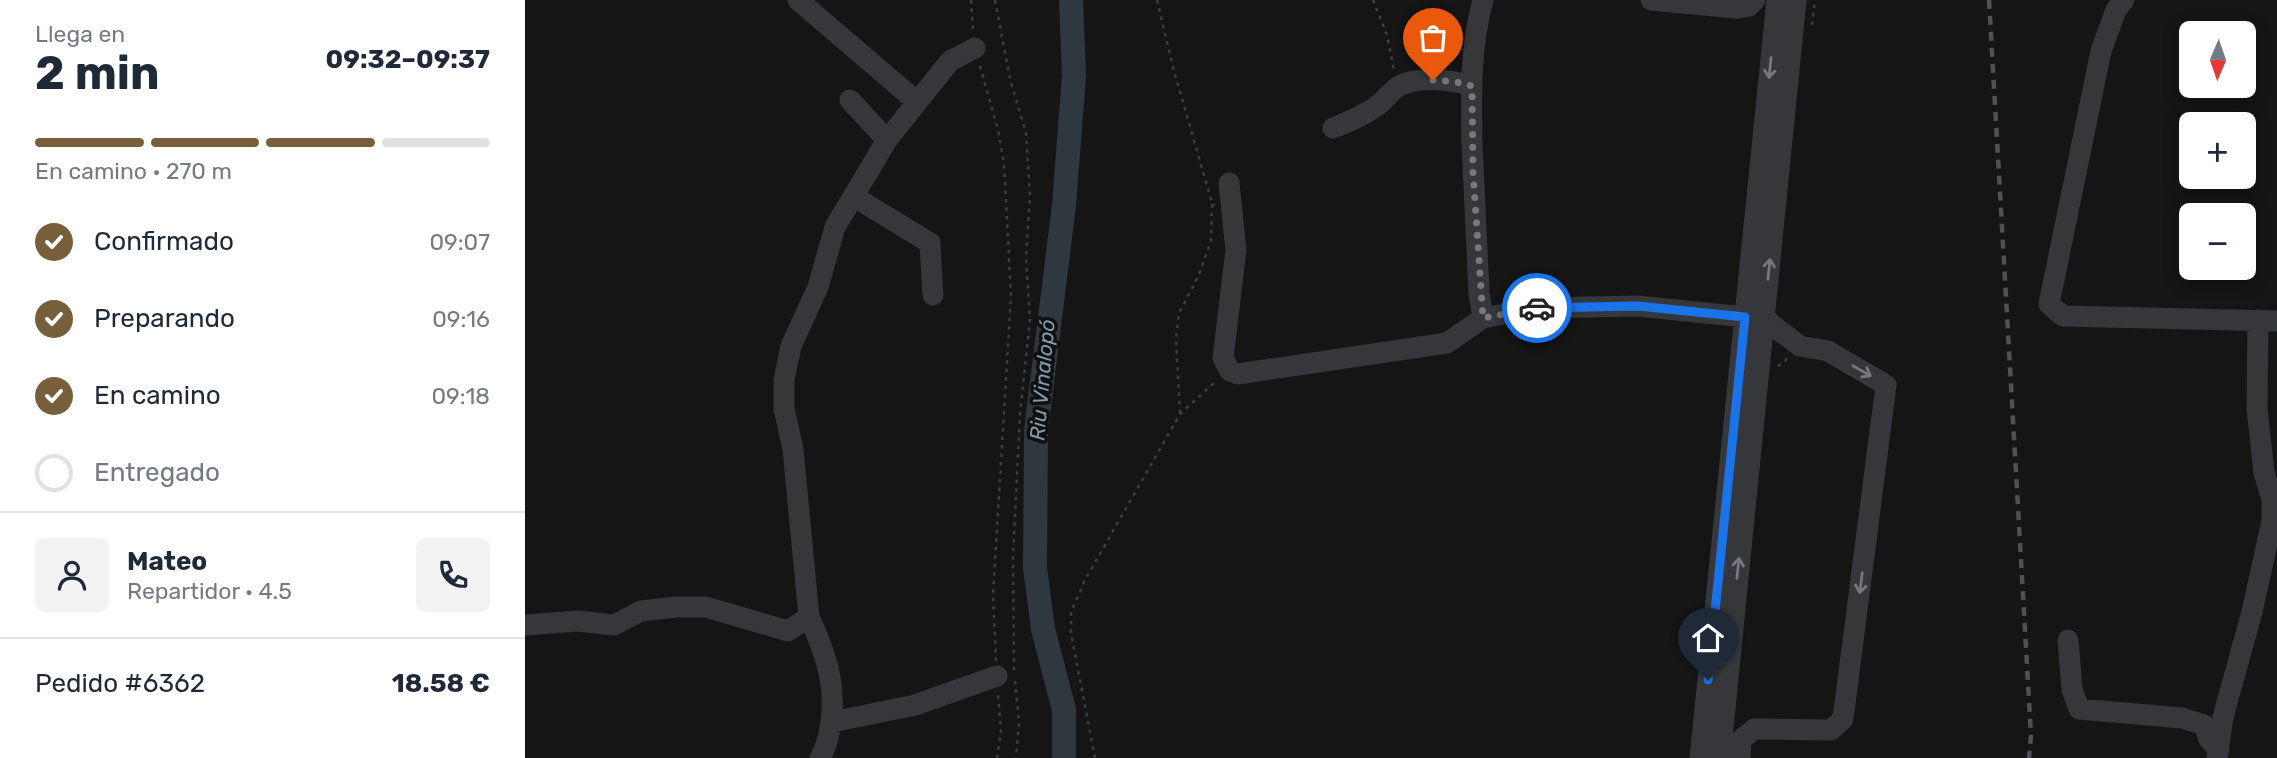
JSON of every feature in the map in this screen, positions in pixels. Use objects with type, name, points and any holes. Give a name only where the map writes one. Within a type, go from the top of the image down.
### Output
[{"type":"street","points":[[798,0],[916,101]]},
{"type":"street","points":[[1483,0],[1476,23],[1472,86],[1473,172],[1483,318]]},
{"type":"street","points":[[1651,0],[1736,8],[1749,6],[1755,0]]},
{"type":"street","points":[[1720,758],[1758,369],[1755,316],[1777,0]]},
{"type":"street","points":[[1700,758],[1796,0]]},
{"type":"street","points":[[1788,77],[1804,52],[1809,0]]},
{"type":"street","points":[[2124,0],[2116,10],[2101,51],[2049,304],[2063,316],[2267,320],[2257,409],[2264,472],[2272,500],[2272,521],[2252,612],[2223,717],[2218,754]]},
{"type":"street","points":[[820,758],[832,722],[834,697],[829,667],[810,617],[793,449],[784,409],[784,380],[791,346],[818,287],[835,227],[887,139],[950,61],[975,48]]},
{"type":"street","points":[[1333,128],[1363,115],[1399,85],[1413,81],[1456,82],[1472,86]]},
{"type":"street","points":[[850,100],[887,139]]},
{"type":"street","points":[[1229,183],[1236,250],[1223,358],[1230,370],[1238,374],[1447,343],[1483,318],[1536,308],[1638,306],[1755,316],[1800,346],[1828,351],[1886,385],[1843,719],[1831,730],[1753,729],[1740,749]]},
{"type":"street","points":[[853,196],[930,243],[933,295]]},
{"type":"street","points":[[1758,369],[1767,360],[1800,346]]},
{"type":"street","points":[[525,625],[577,621],[614,625],[641,611],[675,607],[706,607],[788,631],[810,617]]},
{"type":"street","points":[[2068,640],[2072,689],[2079,709],[2182,718],[2204,725],[2218,754]]},
{"type":"street","points":[[832,722],[915,705],[997,676]]},
{"type":"path","points":[[971,0],[975,48],[998,130],[1004,164],[1011,296],[993,595],[1001,730],[997,758]]},
{"type":"path","points":[[995,0],[1010,79],[1026,133],[1030,196],[1026,257],[1030,320],[1020,414],[1013,556],[1014,674],[1019,722],[1016,758]]},
{"type":"path","points":[[1157,0],[1174,71],[1212,203],[1211,241],[1198,277],[1179,313],[1176,338],[1180,414]]},
{"type":"path","points":[[1373,0],[1387,35],[1394,72],[1413,81]]},
{"type":"path","points":[[1212,203],[1233,220]]},
{"type":"path","points":[[1095,758],[1071,633],[1071,612],[1085,580],[1180,414],[1230,370]]},
{"type":"waterway","name":"Riu Vinalopó","points":[[1064,758],[1064,710],[1043,629],[1035,568],[1036,431],[1064,205],[1074,76],[1071,0]]},
{"type":"railway","points":[[1989,0],[2031,735],[2029,758]]},
{"type":"way so far","points":[[1433,80],[1472,86],[1473,172],[1479,293],[1483,318],[1537,308]]},
{"type":"route","points":[[1537,308],[1638,306],[1745,317],[1708,680]]}]
